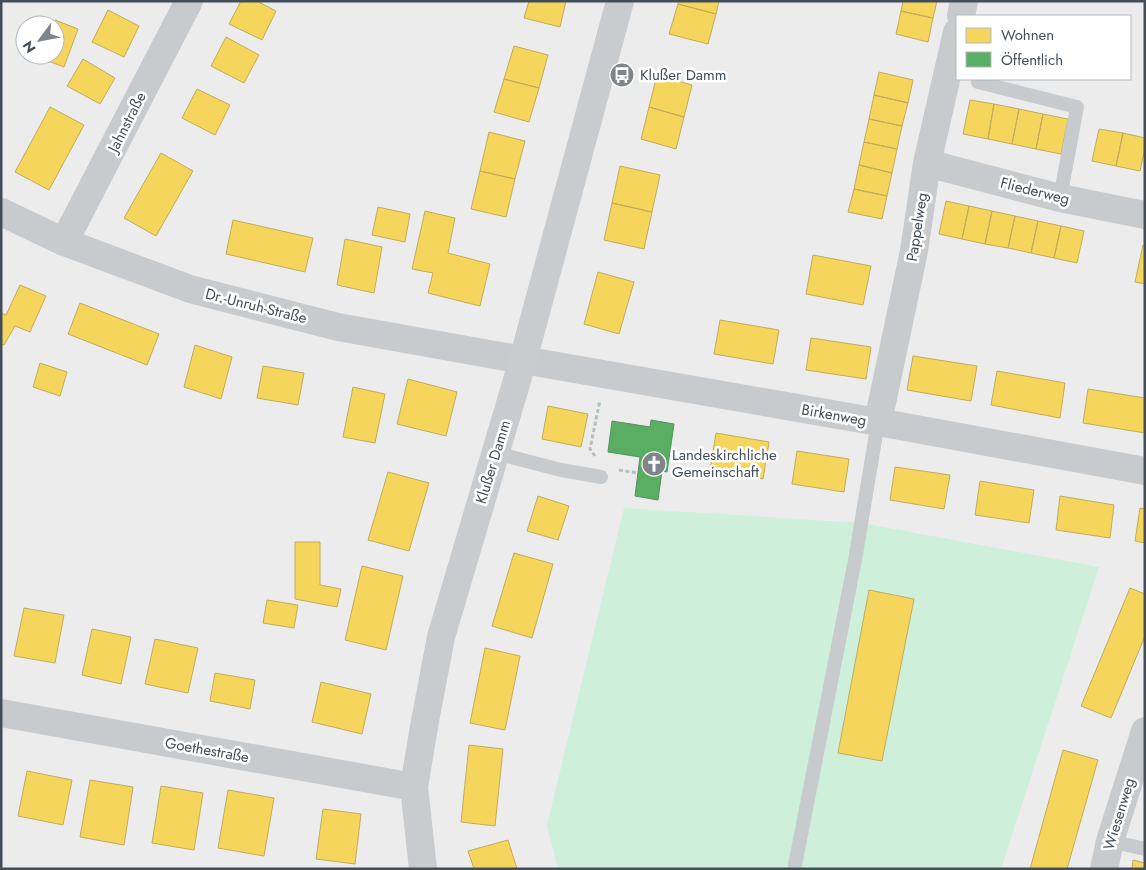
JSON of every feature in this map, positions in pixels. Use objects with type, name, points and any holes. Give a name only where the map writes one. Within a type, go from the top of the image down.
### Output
[{"type":"main road","name":"Klußer Damm","points":[[424,869],[414,787],[441,637],[523,360],[620,1]]},
{"type":"street","name":"Jahnstraße","points":[[64,242],[189,1]]},
{"type":"street","points":[[961,15],[964,1]]},
{"type":"street","name":"Pappelweg","points":[[878,422],[914,251],[926,163],[956,36]]},
{"type":"street","name":"Fliederweg","points":[[926,163],[1060,198],[1145,215]]},
{"type":"street","name":"Dr.-Unruh-Straße","points":[[1,212],[64,242],[190,290],[338,327],[523,360]]},
{"type":"street","name":"Birkenweg","points":[[523,360],[1145,471]]},
{"type":"street","name":"Goethestraße","points":[[1,713],[414,787]]},
{"type":"street","name":"Wiesenweg","points":[[1104,869],[1110,841],[1145,731]]},
{"type":"lane","points":[[978,82],[1077,107],[1060,198]]},
{"type":"lane","points":[[795,865],[856,560],[878,422]]},
{"type":"lane","points":[[496,453],[561,470],[601,477]]},
{"type":"lane","points":[[1110,841],[1145,849]]},
{"type":"path","points":[[598,461],[590,449],[605,375]]},
{"type":"green space","points":[[624,508],[862,523],[1099,567],[1001,869],[558,869],[547,825]]},
{"type":"building: Wohnen","points":[[241,1],[257,1],[276,11],[262,40],[229,24]]},
{"type":"building: Wohnen","points":[[529,1],[566,1],[560,27],[524,18]]},
{"type":"building: Wohnen","points":[[678,1],[719,1],[716,14],[678,4]]},
{"type":"building: Wohnen","points":[[903,1],[937,1],[933,18],[901,11]]},
{"type":"building: Wohnen","points":[[678,4],[716,14],[708,44],[669,34]]},
{"type":"building: Wohnen","points":[[108,10],[139,26],[124,57],[92,42]]},
{"type":"building: Wohnen","points":[[901,11],[933,18],[928,42],[896,34]]},
{"type":"building: Wohnen","points":[[65,24],[78,29],[65,64]]},
{"type":"building: Wohnen","points":[[226,37],[259,55],[244,83],[211,66]]},
{"type":"building: Wohnen","points":[[514,46],[548,55],[539,88],[504,79]]},
{"type":"building: Wohnen","points":[[83,59],[115,78],[100,104],[67,86]]},
{"type":"building: Wohnen","points":[[879,72],[913,80],[908,103],[874,95]]},
{"type":"building: Wohnen","points":[[657,75],[692,85],[684,117],[649,107]]},
{"type":"building: Wohnen","points":[[504,79],[539,88],[529,122],[494,112]]},
{"type":"building: Wohnen","points":[[197,89],[230,105],[215,135],[182,118]]},
{"type":"building: Wohnen","points":[[874,95],[908,103],[902,126],[869,119]]},
{"type":"building: Wohnen","points":[[970,100],[994,104],[988,139],[963,134]]},
{"type":"building: Wohnen","points":[[994,104],[1019,109],[1012,144],[988,139]]},
{"type":"building: Wohnen","points":[[50,107],[84,125],[49,190],[15,172]]},
{"type":"building: Wohnen","points":[[649,107],[684,117],[676,149],[641,139]]},
{"type":"building: Wohnen","points":[[1019,109],[1043,114],[1036,149],[1012,144]]},
{"type":"building: Wohnen","points":[[1043,114],[1068,119],[1061,154],[1036,149]]},
{"type":"building: Wohnen","points":[[869,119],[902,126],[897,149],[864,142]]},
{"type":"building: Wohnen","points":[[1099,129],[1123,133],[1116,166],[1092,161]]},
{"type":"building: Wohnen","points":[[489,132],[525,141],[515,179],[480,171]]},
{"type":"building: Wohnen","points":[[1123,133],[1145,138],[1140,171],[1116,166]]},
{"type":"building: Wohnen","points":[[864,142],[897,149],[892,173],[859,165]]},
{"type":"building: Wohnen","points":[[161,153],[193,171],[156,236],[124,218]]},
{"type":"building: Wohnen","points":[[859,165],[892,173],[887,196],[854,189]]},
{"type":"building: Wohnen","points":[[620,166],[660,175],[652,212],[612,203]]},
{"type":"building: Wohnen","points":[[480,171],[515,179],[506,217],[471,209]]},
{"type":"building: Wohnen","points":[[854,189],[887,196],[882,219],[848,212]]},
{"type":"building: Wohnen","points":[[946,201],[969,206],[962,239],[939,234]]},
{"type":"building: Wohnen","points":[[612,203],[652,212],[644,249],[604,240]]},
{"type":"building: Wohnen","points":[[969,206],[992,211],[985,244],[962,239]]},
{"type":"building: Wohnen","points":[[378,207],[410,214],[405,242],[372,235]]},
{"type":"building: Wohnen","points":[[425,211],[455,218],[448,253],[490,264],[480,306],[428,293],[433,273],[412,269]]},
{"type":"building: Wohnen","points":[[992,211],[1015,216],[1008,248],[985,244]]},
{"type":"building: Wohnen","points":[[1015,216],[1038,221],[1031,253],[1008,248]]},
{"type":"building: Wohnen","points":[[233,220],[313,238],[305,272],[226,254]]},
{"type":"building: Wohnen","points":[[1038,221],[1061,226],[1054,258],[1031,253]]},
{"type":"building: Wohnen","points":[[1061,226],[1084,231],[1077,263],[1054,258]]},
{"type":"building: Wohnen","points":[[345,239],[382,247],[374,293],[337,285]]},
{"type":"building: Wohnen","points":[[1143,245],[1145,246],[1145,284],[1135,282]]},
{"type":"building: Wohnen","points":[[813,255],[871,266],[863,305],[806,294]]},
{"type":"building: Wohnen","points":[[598,272],[634,282],[619,334],[584,324]]},
{"type":"building: Wohnen","points":[[20,285],[46,296],[30,332],[15,326],[4,345],[1,344],[1,313],[6,315]]},
{"type":"building: Wohnen","points":[[80,303],[159,334],[147,365],[68,334]]},
{"type":"building: Wohnen","points":[[720,320],[779,330],[773,364],[714,354]]},
{"type":"building: Wohnen","points":[[811,338],[871,347],[866,379],[806,370]]},
{"type":"building: Wohnen","points":[[195,345],[232,357],[221,399],[184,387]]},
{"type":"building: Wohnen","points":[[913,356],[977,366],[971,401],[907,390]]},
{"type":"building: Wohnen","points":[[40,363],[67,372],[60,396],[33,387]]},
{"type":"building: Wohnen","points":[[263,366],[304,373],[298,405],[257,398]]},
{"type":"building: Wohnen","points":[[997,371],[1065,383],[1060,418],[991,405]]},
{"type":"building: Wohnen","points":[[408,379],[457,392],[446,436],[397,424]]},
{"type":"building: Wohnen","points":[[353,387],[385,394],[375,443],[343,437]]},
{"type":"building: Wohnen","points":[[1088,389],[1145,398],[1145,433],[1083,423]]},
{"type":"building: Wohnen","points":[[548,406],[588,414],[581,447],[542,439]]},
{"type":"building: Wohnen","points":[[716,433],[769,442],[763,479],[710,470]]},
{"type":"building: Wohnen","points":[[797,451],[849,459],[844,492],[792,484]]},
{"type":"building: Wohnen","points":[[895,467],[950,475],[944,509],[890,500]]},
{"type":"building: Wohnen","points":[[388,472],[429,483],[409,551],[368,540]]},
{"type":"building: Wohnen","points":[[980,481],[1034,490],[1029,523],[975,515]]},
{"type":"building: Wohnen","points":[[538,496],[569,506],[558,540],[527,531]]},
{"type":"building: Wohnen","points":[[1060,496],[1114,505],[1110,538],[1056,530]]},
{"type":"building: Wohnen","points":[[1140,508],[1145,509],[1145,543],[1135,541]]},
{"type":"building: Wohnen","points":[[295,542],[320,542],[320,585],[341,589],[337,607],[295,599]]},
{"type":"building: Wohnen","points":[[514,553],[553,564],[532,638],[492,626]]},
{"type":"building: Wohnen","points":[[362,566],[403,576],[386,650],[345,640]]},
{"type":"building: Wohnen","points":[[1130,588],[1145,594],[1145,636],[1111,718],[1081,706]]},
{"type":"building: Wohnen","points":[[869,590],[914,599],[882,761],[838,753]]},
{"type":"building: Wohnen","points":[[267,600],[298,605],[294,628],[263,623]]},
{"type":"building: Wohnen","points":[[24,608],[64,615],[55,663],[14,656]]},
{"type":"building: Wohnen","points":[[92,629],[131,637],[121,684],[82,675]]},
{"type":"building: Wohnen","points":[[155,639],[198,648],[188,693],[145,684]]},
{"type":"building: Wohnen","points":[[485,648],[520,656],[505,730],[470,723]]},
{"type":"building: Wohnen","points":[[215,673],[255,680],[250,709],[210,701]]},
{"type":"building: Wohnen","points":[[321,682],[371,694],[362,734],[312,722]]},
{"type":"building: Wohnen","points":[[469,745],[503,749],[495,826],[461,822]]},
{"type":"building: Wohnen","points":[[1063,750],[1098,760],[1067,869],[1030,869]]},
{"type":"building: Wohnen","points":[[27,771],[72,780],[63,825],[18,816]]},
{"type":"building: Wohnen","points":[[90,780],[133,787],[124,845],[80,837]]},
{"type":"building: Wohnen","points":[[161,786],[203,793],[194,850],[152,843]]},
{"type":"building: Wohnen","points":[[228,790],[274,798],[264,856],[218,848]]},
{"type":"building: Wohnen","points":[[323,809],[361,814],[355,864],[316,859]]},
{"type":"building: Wohnen","points":[[508,840],[517,869],[474,869],[468,851]]},
{"type":"building: Wohnen","points":[[1133,860],[1145,863],[1145,869],[1132,869]]},
{"type":"building: Öffentlich","name":"Landeskirchliche Gemeinschaft","points":[[651,420],[674,424],[667,472],[662,471],[658,500],[635,496],[640,457],[608,452],[612,421],[650,427]]},
{"type":"place","name":"Klußer Damm","points":[[622,75]]},
{"type":"place","name":"Landeskirchliche Gemeinschaft","points":[[654,464]]}]
